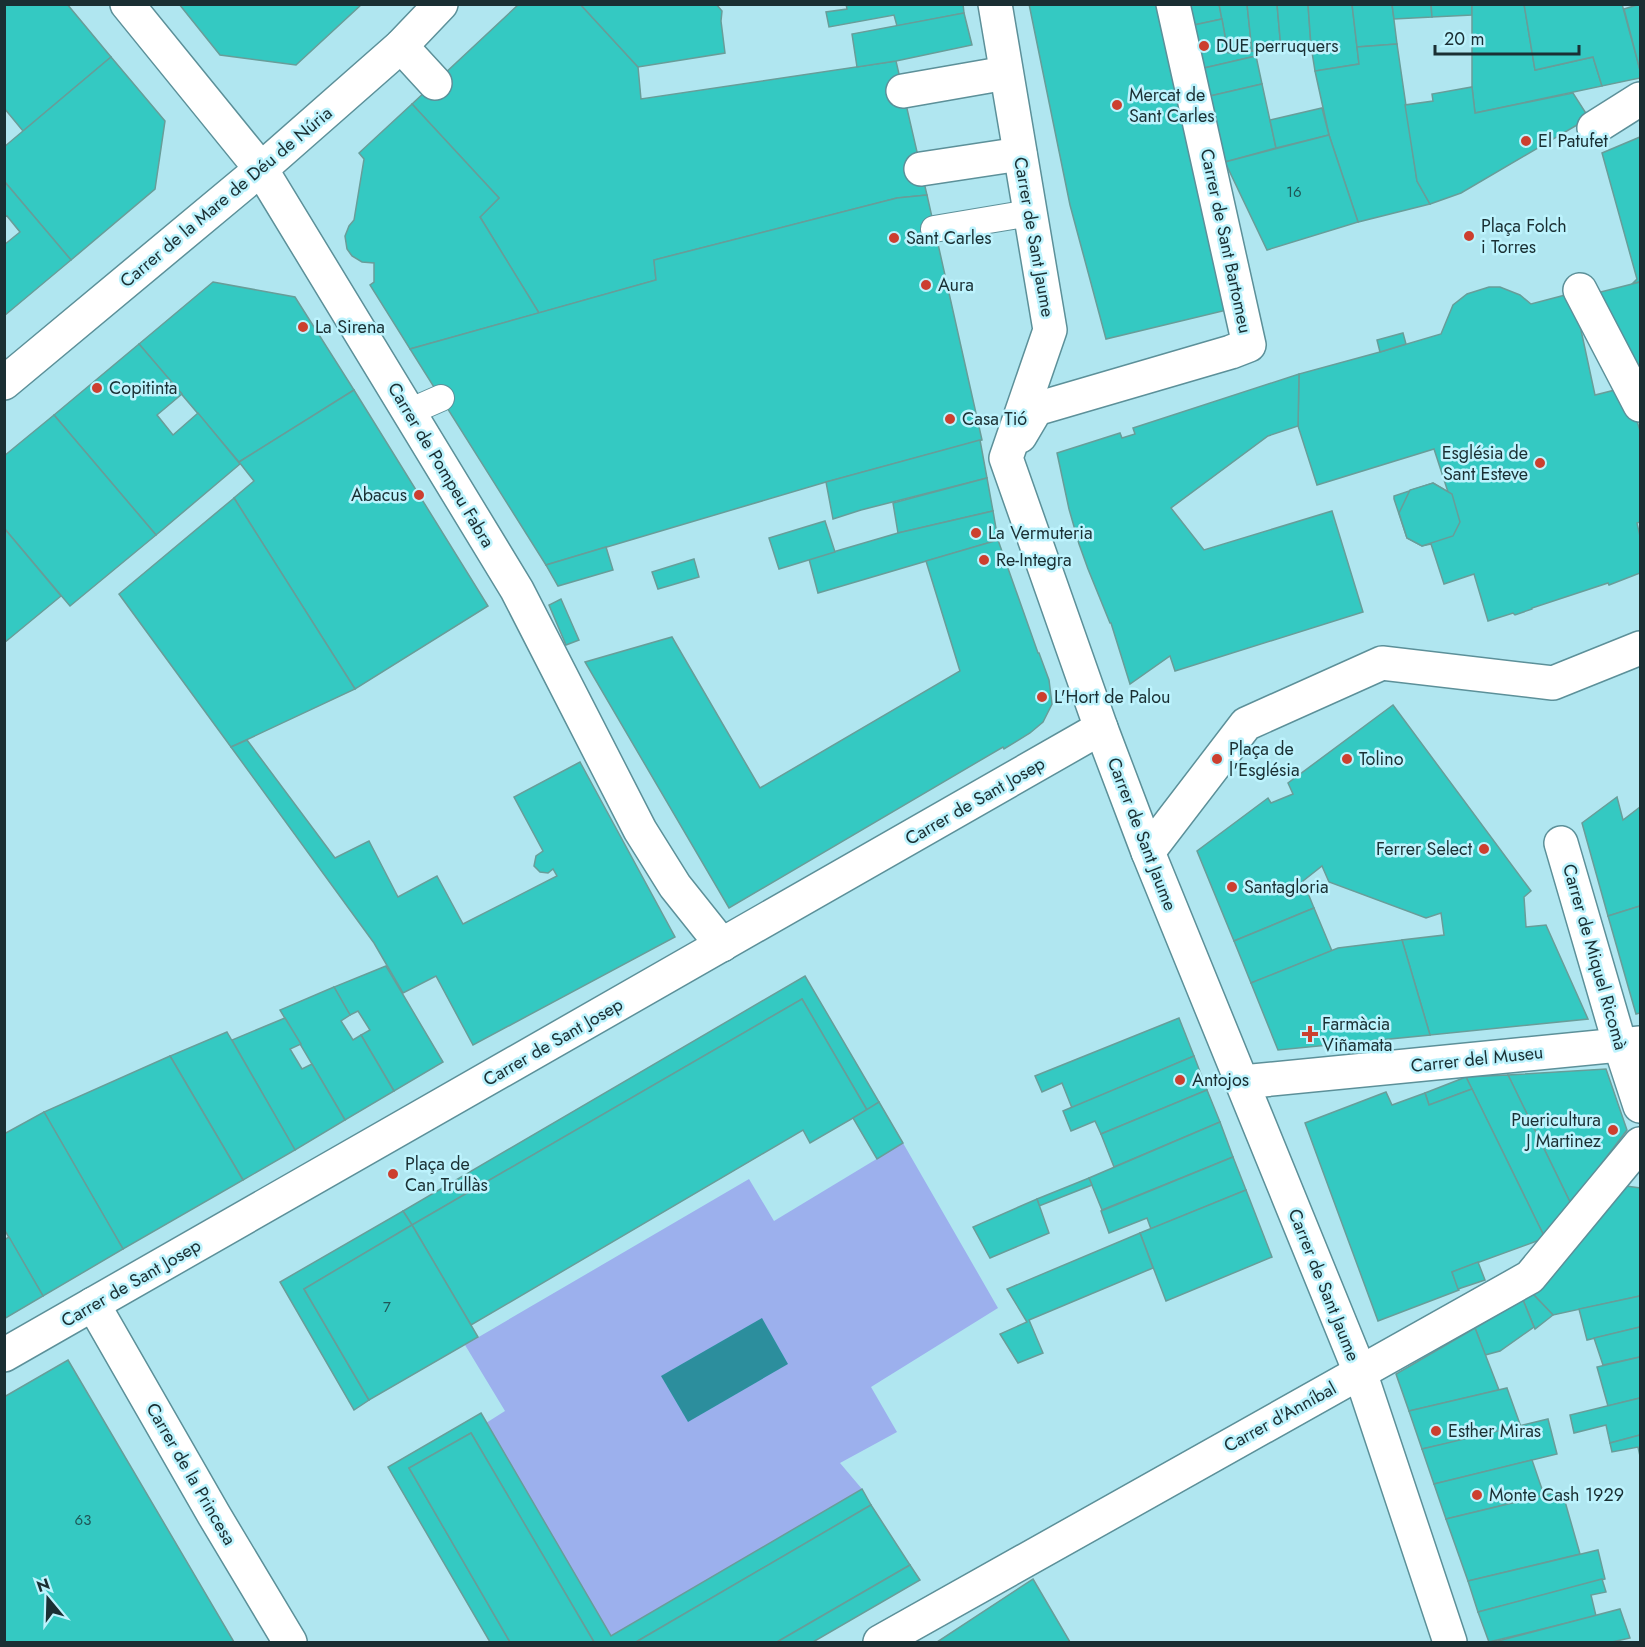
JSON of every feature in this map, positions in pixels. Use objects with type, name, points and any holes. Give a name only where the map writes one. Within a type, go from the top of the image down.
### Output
[{"type":"street","name":"Carrer de Pompeu Fabra","points":[[127,4],[261,169],[517,590],[640,830],[675,886],[722,945]]},
{"type":"street","name":"Carrer de la Mare de Déu de Núria","points":[[4,383],[261,169],[401,46],[441,4]]},
{"type":"street","name":"Carrer de Sant Jaume","points":[[994,4],[1050,330],[1006,458],[1101,728],[1148,852],[1360,1372],[1450,1642]]},
{"type":"street","name":"Carrer de Sant Bartomeu","points":[[1006,458],[1036,409],[1249,345],[1173,4]]},
{"type":"street","points":[[401,46],[435,82]]},
{"type":"street","points":[[903,91],[1006,73]]},
{"type":"street","points":[[1594,128],[1641,99]]},
{"type":"street","points":[[921,170],[1020,154]]},
{"type":"street","points":[[1580,290],[1641,405]]},
{"type":"street","points":[[1148,852],[1246,723],[1382,663],[1553,683],[1641,648]]},
{"type":"street","name":"Carrer de Sant Josep","points":[[4,1355],[1101,728]]},
{"type":"street","name":"Carrer de Miquel Ricomà","points":[[1561,843],[1630,1044],[1641,1106]]},
{"type":"street","name":"Carrer del Museu","points":[[1242,1082],[1630,1044]]},
{"type":"street","name":"Carrer d'Anníbal","points":[[893,1639],[1530,1277],[1641,1144]]},
{"type":"street","name":"Carrer de la Princesa","points":[[93,1304],[290,1642]]},
{"type":"lane","points":[[934,229],[1030,213]]},
{"type":"lane","points":[[409,412],[441,398]]},
{"type":"shaded area","points":[[903,1143],[998,1308],[871,1387],[897,1432],[840,1463],[862,1489],[611,1636],[486,1423],[505,1411],[465,1345],[749,1179],[774,1221]]},
{"type":"shaded area","points":[[762,1318],[788,1364],[688,1422],[661,1376]]},
{"type":"building","points":[[4,4],[67,4],[111,57],[23,131],[4,108]]},
{"type":"building","points":[[179,4],[362,4],[296,65],[220,55]]},
{"type":"building","points":[[519,4],[580,4],[638,67],[641,99],[896,61],[927,195],[897,198],[654,260],[656,280],[539,313],[480,217],[499,198],[412,104]]},
{"type":"building","points":[[580,4],[716,4],[722,11],[725,53],[638,67]]},
{"type":"building","points":[[846,4],[963,4],[964,13],[897,26],[894,15],[829,27],[826,12],[847,9]]},
{"type":"building","name":"Mercat de Sant Carles","points":[[1029,4],[1162,4],[1231,309],[1106,339],[1070,205]]},
{"type":"building","points":[[1189,4],[1219,4],[1222,19],[1194,25]]},
{"type":"building","points":[[1219,4],[1247,4],[1252,51],[1228,53]]},
{"type":"building","points":[[1247,4],[1277,4],[1281,49],[1252,51]]},
{"type":"building","points":[[1277,4],[1308,4],[1311,46],[1281,49]]},
{"type":"building","points":[[1308,4],[1352,4],[1359,64],[1315,71]]},
{"type":"building","points":[[1352,4],[1392,4],[1397,44],[1357,47]]},
{"type":"building","points":[[1392,4],[1431,4],[1432,17],[1394,19]]},
{"type":"building","points":[[1431,4],[1472,4],[1472,15],[1432,17]]},
{"type":"building","points":[[1472,4],[1524,4],[1535,70],[1593,57],[1602,86],[1475,113],[1472,87]]},
{"type":"building","points":[[1524,4],[1622,4],[1640,70],[1640,78],[1602,86],[1593,57],[1535,70]]},
{"type":"building","points":[[1640,4],[1640,70],[1624,9]]},
{"type":"building","points":[[964,13],[972,45],[857,67],[852,34]]},
{"type":"building","points":[[1222,19],[1228,53],[1255,51],[1256,56],[1204,68],[1194,25]]},
{"type":"building","points":[[1397,44],[1417,181],[1430,204],[1358,222],[1329,135],[1315,71],[1359,64],[1357,47]]},
{"type":"building","points":[[1256,56],[1262,84],[1210,96],[1204,68]]},
{"type":"building","points":[[111,57],[165,121],[155,189],[71,260],[4,181],[4,147]]},
{"type":"building","points":[[1262,84],[1276,148],[1225,162],[1210,96]]},
{"type":"building","points":[[1472,87],[1475,113],[1573,93],[1589,118],[1461,193],[1430,204],[1417,181],[1405,105],[1433,101],[1432,94]]},
{"type":"building","points":[[412,104],[499,198],[480,217],[539,313],[410,349],[370,285],[374,282],[374,263],[362,262],[352,256],[347,249],[345,236],[354,220],[364,159],[359,153]]},
{"type":"building","points":[[1322,108],[1329,135],[1276,148],[1270,120]]},
{"type":"building","points":[[1329,135],[1358,222],[1267,250],[1225,162]]},
{"type":"building","points":[[1640,137],[1640,282],[1633,283],[1637,279],[1602,153]]},
{"type":"building","points":[[4,181],[71,260],[4,316],[4,245],[20,232],[7,216],[4,217]]},
{"type":"building","points":[[927,195],[982,440],[826,482],[546,565],[410,349],[656,280],[654,260],[897,198]]},
{"type":"building","points":[[213,282],[295,297],[354,390],[239,462],[139,344]]},
{"type":"building","points":[[1640,282],[1640,390],[1589,295]]},
{"type":"building","name":"Església de Sant Esteve","points":[[1489,287],[1500,287],[1520,295],[1531,304],[1573,293],[1595,395],[1627,387],[1640,431],[1640,522],[1637,523],[1640,536],[1640,573],[1515,615],[1513,613],[1488,621],[1474,574],[1444,584],[1431,544],[1422,546],[1407,538],[1394,499],[1394,496],[1433,483],[1448,492],[1434,449],[1317,485],[1298,426],[1299,374],[1441,334],[1453,305],[1467,294]]},
{"type":"building","points":[[1403,333],[1406,344],[1380,352],[1377,340]]},
{"type":"building","points":[[139,344],[182,394],[157,415],[173,435],[198,413],[240,464],[156,535],[54,415]]},
{"type":"building","points":[[1299,374],[1298,426],[1268,436],[1171,508],[1204,550],[1332,511],[1363,612],[1175,671],[1170,656],[1130,684],[1111,623],[1079,544],[1057,453],[1120,433],[1122,438],[1135,434],[1133,428]]},
{"type":"building","points":[[354,390],[488,606],[355,689],[234,498],[254,481],[239,462]]},
{"type":"building","points":[[54,415],[156,535],[70,606],[4,528],[4,456]]},
{"type":"building","points":[[980,440],[987,478],[833,519],[826,482]]},
{"type":"building","points":[[987,478],[993,511],[898,533],[893,503]]},
{"type":"building","points":[[1433,483],[1452,494],[1460,522],[1453,536],[1422,546],[1407,538],[1399,513],[1410,490]]},
{"type":"building","points":[[234,498],[355,689],[231,747],[119,594]]},
{"type":"building","points":[[993,511],[998,540],[818,593],[809,559],[898,533]]},
{"type":"building","points":[[825,521],[835,552],[779,569],[769,538]]},
{"type":"building","points":[[4,528],[61,596],[4,643]]},
{"type":"building","points":[[998,540],[1049,680],[1052,704],[1043,722],[1004,749],[1003,747],[729,908],[585,662],[672,637],[760,788],[960,671],[926,561]]},
{"type":"building","points":[[606,547],[613,570],[558,586],[546,565]]},
{"type":"building","points":[[694,559],[699,577],[658,589],[652,572]]},
{"type":"building","points":[[561,599],[579,640],[566,645],[549,605]]},
{"type":"building","points":[[1393,705],[1531,891],[1524,897],[1526,927],[1546,925],[1588,1019],[1430,1035],[1402,940],[1444,935],[1441,913],[1426,918],[1329,882],[1322,866],[1303,881],[1314,908],[1234,941],[1197,851],[1268,798],[1271,803],[1293,794],[1288,783]]},
{"type":"building","points":[[247,740],[335,858],[369,841],[398,897],[437,876],[463,924],[557,876],[553,869],[548,873],[540,872],[534,866],[536,856],[543,851],[514,797],[580,762],[675,937],[473,1045],[436,976],[403,993],[374,943],[231,747]]},
{"type":"building","points":[[1617,797],[1623,820],[1640,807],[1640,906],[1608,916],[1582,823]]},
{"type":"building","points":[[1640,906],[1640,1013],[1636,1014],[1608,916]]},
{"type":"building","points":[[1314,908],[1332,951],[1251,983],[1234,941]]},
{"type":"building","points":[[1402,940],[1430,1035],[1278,1050],[1251,983],[1338,948]]},
{"type":"building","points":[[386,966],[443,1062],[394,1091],[361,1035],[370,1030],[358,1011],[350,1015],[334,987]]},
{"type":"building","points":[[805,976],[879,1102],[867,1110],[802,999],[412,1225],[403,1211]]},
{"type":"building","points":[[334,987],[350,1015],[341,1021],[353,1040],[361,1035],[394,1091],[345,1120],[280,1010]]},
{"type":"building","points":[[802,999],[867,1110],[810,1143],[803,1130],[471,1325],[412,1225]]},
{"type":"building","points":[[285,1018],[301,1044],[290,1049],[302,1069],[312,1064],[345,1120],[295,1150],[232,1040]]},
{"type":"building","points":[[1179,1018],[1194,1056],[1072,1108],[1062,1083],[1042,1092],[1035,1076]]},
{"type":"building","points":[[227,1032],[295,1150],[243,1180],[170,1056]]},
{"type":"building","points":[[170,1056],[243,1180],[123,1249],[44,1112]]},
{"type":"building","points":[[1194,1056],[1207,1090],[1101,1134],[1095,1121],[1071,1131],[1063,1111]]},
{"type":"building","points":[[1606,1069],[1627,1130],[1571,1204],[1508,1075]]},
{"type":"building","points":[[1508,1075],[1571,1204],[1545,1238],[1466,1077]]},
{"type":"building","points":[[1466,1077],[1472,1089],[1429,1105],[1425,1093]]},
{"type":"building","points":[[1472,1089],[1545,1238],[1452,1272],[1459,1290],[1378,1321],[1305,1123],[1386,1092],[1392,1105],[1425,1093],[1429,1105]]},
{"type":"building","points":[[1207,1090],[1220,1122],[1114,1167],[1101,1134]]},
{"type":"building","points":[[879,1102],[903,1143],[877,1159],[853,1118]]},
{"type":"building","points":[[44,1112],[123,1249],[43,1296],[4,1229],[4,1134]]},
{"type":"building","points":[[1220,1122],[1233,1157],[1102,1210],[1089,1178]]},
{"type":"building","points":[[1233,1157],[1246,1190],[1151,1229],[1147,1218],[1109,1233],[1101,1211]]},
{"type":"building","points":[[1089,1178],[1092,1185],[1039,1206],[1037,1199]]},
{"type":"building","points":[[1626,1186],[1640,1188],[1640,1296],[1553,1315],[1533,1294],[1543,1287]]},
{"type":"building","points":[[1246,1190],[1272,1257],[1166,1301],[1140,1233]]},
{"type":"building","points":[[1037,1199],[1049,1233],[990,1258],[973,1227]]},
{"type":"building","points":[[403,1211],[412,1225],[304,1289],[369,1400],[354,1410],[280,1282]]},
{"type":"building","points":[[412,1225],[478,1337],[369,1400],[304,1289]]},
{"type":"building","points":[[1140,1233],[1153,1268],[1029,1320],[1043,1353],[1018,1363],[1000,1334],[1027,1322],[1007,1289]]},
{"type":"building","points":[[9,1237],[43,1296],[4,1319],[4,1240]]},
{"type":"building","points":[[1478,1262],[1485,1280],[1458,1289],[1452,1272]]},
{"type":"building","points":[[1533,1294],[1553,1315],[1535,1329],[1523,1300]]},
{"type":"building","points":[[1640,1296],[1640,1327],[1587,1340],[1579,1309]]},
{"type":"building","points":[[1523,1300],[1534,1327],[1500,1351],[1485,1355],[1475,1328]]},
{"type":"building","points":[[1640,1327],[1640,1357],[1603,1365],[1594,1338]]},
{"type":"building","points":[[1475,1328],[1499,1390],[1409,1411],[1396,1374]]},
{"type":"building","points":[[1640,1357],[1640,1398],[1608,1406],[1597,1367]]},
{"type":"building","points":[[68,1360],[234,1642],[4,1642],[4,1397]]},
{"type":"building","points":[[1507,1388],[1521,1427],[1422,1449],[1409,1411]]},
{"type":"building","points":[[1640,1398],[1640,1435],[1610,1443],[1606,1425],[1574,1433],[1570,1415]]},
{"type":"building","points":[[481,1413],[611,1636],[862,1489],[871,1505],[636,1642],[594,1642],[471,1433],[409,1468],[510,1642],[490,1642],[388,1467]]},
{"type":"building","points":[[1548,1419],[1557,1454],[1434,1484],[1422,1449]]},
{"type":"building","points":[[471,1433],[594,1642],[510,1642],[409,1468]]},
{"type":"building","points":[[1640,1435],[1640,1456],[1638,1447],[1612,1452],[1610,1443]]},
{"type":"building","points":[[1532,1460],[1544,1495],[1446,1519],[1434,1484]]},
{"type":"building","points":[[1562,1491],[1580,1554],[1468,1581],[1446,1519]]},
{"type":"building","points":[[871,1505],[910,1565],[777,1642],[636,1642]]},
{"type":"building","points":[[1598,1550],[1605,1579],[1478,1612],[1468,1581]]},
{"type":"building","points":[[910,1565],[920,1580],[813,1642],[777,1642]]},
{"type":"building","points":[[1033,1579],[1070,1642],[937,1642]]},
{"type":"building","points":[[1602,1579],[1606,1592],[1591,1595],[1596,1616],[1489,1642],[1478,1612]]},
{"type":"building","points":[[1620,1609],[1630,1638],[1612,1642],[1494,1642]]},
{"type":"place","name":"DUE perruquers","points":[[1204,46]]},
{"type":"place","name":"Mercat de Sant Carles","points":[[1117,105]]},
{"type":"place","name":"El Patufet","points":[[1526,141]]},
{"type":"place","name":"Plaça Folch i Torres","points":[[1469,236]]},
{"type":"place","name":"Sant Carles","points":[[894,238]]},
{"type":"place","name":"Aura","points":[[926,285]]},
{"type":"place","name":"La Sirena","points":[[303,327]]},
{"type":"place","name":"Copitinta","points":[[97,388]]},
{"type":"place","name":"Casa Tió","points":[[950,419]]},
{"type":"place","name":"Església de Sant Esteve","points":[[1540,463]]},
{"type":"place","name":"Abacus","points":[[419,495]]},
{"type":"place","name":"La Vermuteria","points":[[976,533]]},
{"type":"place","name":"Re-Integra","points":[[984,560]]},
{"type":"place","name":"L'Hort de Palou","points":[[1042,697]]},
{"type":"place","name":"Plaça de l'Església","points":[[1217,759]]},
{"type":"place","name":"Tolino","points":[[1347,759]]},
{"type":"place","name":"Ferrer Select","points":[[1484,849]]},
{"type":"place","name":"Santagloria","points":[[1232,887]]},
{"type":"place","name":"Farmàcia Viñamata","points":[[1310,1034]]},
{"type":"place","name":"Antojos","points":[[1180,1080]]},
{"type":"place","name":"Puericultura J Martinez","points":[[1613,1130]]},
{"type":"place","name":"Plaça de Can Trullàs","points":[[393,1174]]},
{"type":"place","name":"Esther Miras","points":[[1436,1431]]},
{"type":"place","name":"Monte Cash 1929","points":[[1477,1495]]}]
